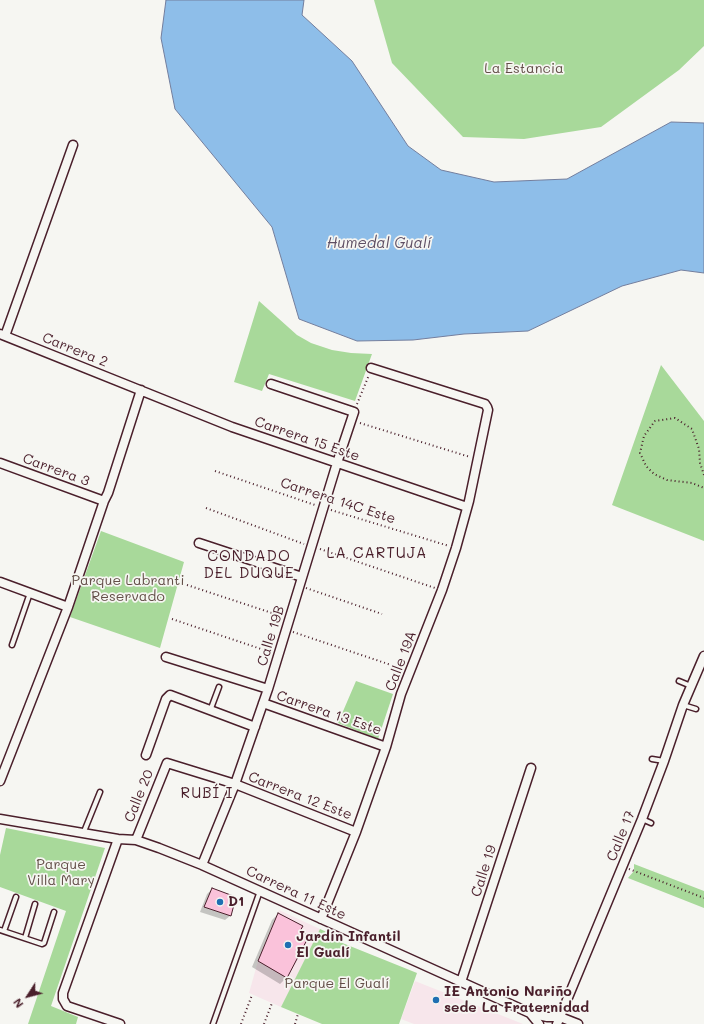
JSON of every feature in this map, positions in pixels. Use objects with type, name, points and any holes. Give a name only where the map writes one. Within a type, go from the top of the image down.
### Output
[{"type":"street","points":[[2,335],[73,145]]},
{"type":"street","name":"Carrera 2","points":[[2,335],[141,390]]},
{"type":"street","name":"Calle 19A","points":[[321,919],[356,832],[386,747],[401,694],[442,590],[456,548],[467,507],[488,407],[485,404],[371,368]]},
{"type":"street","points":[[271,384],[354,412]]},
{"type":"street","points":[[0,781],[58,640],[104,501],[111,494],[141,390]]},
{"type":"street","name":"Carrera 15 Este","points":[[141,390],[232,427],[467,507]]},
{"type":"street","name":"Calle 19B","points":[[202,864],[235,784],[268,690],[337,462],[354,412]]},
{"type":"street","name":"Carrera 3","points":[[0,463],[104,501]]},
{"type":"street","points":[[199,543],[302,577]]},
{"type":"street","points":[[0,582],[68,607]]},
{"type":"street","name":"Calle 17","points":[[559,1020],[642,820],[691,686],[704,656]]},
{"type":"street","name":"Carrera 13 Este","points":[[166,657],[268,690]]},
{"type":"street","points":[[146,755],[170,695],[255,727]]},
{"type":"street","name":"Carrera 13 Este","points":[[263,703],[386,747]]},
{"type":"street","name":"Carrera 12 Este","points":[[167,763],[235,784],[356,832]]},
{"type":"street","name":"Calle 20","points":[[136,840],[167,763]]},
{"type":"street","name":"Calle 19","points":[[461,982],[531,768]]},
{"type":"street","name":"Carrera 11 Este","points":[[0,819],[118,840],[136,840],[202,864],[530,1013],[578,1024]]},
{"type":"street","points":[[118,840],[63,993],[63,999],[67,1006],[120,1024]]},
{"type":"street","points":[[530,1013],[539,1024]]},
{"type":"lane","points":[[12,645],[30,593]]},
{"type":"lane","points":[[679,681],[691,686]]},
{"type":"lane","points":[[210,711],[218,687]]},
{"type":"lane","points":[[684,705],[696,709]]},
{"type":"lane","points":[[652,759],[664,761]]},
{"type":"lane","points":[[84,834],[100,792]]},
{"type":"lane","points":[[642,820],[651,823]]},
{"type":"lane","points":[[213,1024],[260,891]]},
{"type":"lane","points":[[16,897],[2,930],[42,944],[44,943],[54,912]]},
{"type":"lane","points":[[25,938],[36,904]]},
{"type":"path","points":[[354,412],[371,368]]},
{"type":"path","points":[[704,475],[700,463],[699,449],[692,429],[675,418],[655,421],[644,436],[640,453],[646,466],[654,474],[666,480],[692,483],[704,488]]},
{"type":"path","points":[[351,421],[477,459]]},
{"type":"path","name":"Carrera 14C Este","points":[[215,471],[456,548]]},
{"type":"path","points":[[206,508],[312,547],[442,590]]},
{"type":"path","points":[[187,585],[290,619]]},
{"type":"path","points":[[300,586],[382,614]]},
{"type":"path","points":[[172,619],[279,655]]},
{"type":"path","points":[[286,629],[410,672]]},
{"type":"path","points":[[622,866],[704,898]]},
{"type":"path","points":[[241,1024],[252,995]]},
{"type":"path","points":[[264,1024],[272,1003]]},
{"type":"path","points":[[295,1024],[298,1014]]},
{"type":"shaded area","name":"Jardín Infantil El Gualí","points":[[279,910],[320,929],[281,1007],[249,993],[258,961]]},
{"type":"shaded area","name":"IE Antonio Nariño sede La Fraternidad","points":[[415,981],[523,1024],[414,1024],[401,1019]]},
{"type":"green space","name":"La Estancia","points":[[374,0],[704,0],[704,46],[679,70],[601,127],[524,139],[463,137],[392,63]]},
{"type":"green space","points":[[259,301],[297,335],[311,343],[332,350],[372,354],[355,401],[269,374],[262,391],[234,382]]},
{"type":"green space","points":[[661,365],[704,421],[704,541],[612,505]]},
{"type":"green space","name":"Parque Labranti Reservado","points":[[101,531],[184,562],[160,648],[70,617]]},
{"type":"green space","points":[[356,681],[393,694],[378,739],[338,723]]},
{"type":"green space","name":"Parque Villa Mary","points":[[6,828],[105,848],[51,1006],[78,1017],[76,1024],[28,1024],[66,911],[0,887],[0,855]]},
{"type":"green space","points":[[634,864],[704,891],[704,908],[628,878],[634,871]]},
{"type":"green space","name":"Parque El Gualí","points":[[320,929],[331,934],[330,938],[417,973],[399,1024],[322,1024],[281,1007]]},
{"type":"water","name":"Humedal Gualí","points":[[166,0],[304,0],[302,15],[352,61],[408,146],[441,170],[494,182],[567,179],[671,122],[704,123],[704,273],[681,270],[622,286],[528,331],[464,334],[413,340],[357,341],[299,319],[272,227],[175,109],[161,38]]},
{"type":"building","name":"D1","points":[[212,888],[236,897],[231,916],[204,907]]},
{"type":"building","points":[[278,913],[303,926],[300,931],[309,936],[287,978],[258,961]]},
{"type":"place","name":"D1","points":[[220,902]]},
{"type":"place","name":"Jardín Infantil El Gualí","points":[[288,945]]},
{"type":"place","name":"IE Antonio Nariño sede La Fraternidad","points":[[436,1000]]},
{"type":"district","name":"LA CARTUJA","points":[[377,553]]},
{"type":"district","name":"CONDADO DEL DUQUE","points":[[249,564]]},
{"type":"district","name":"RUBÍ I","points":[[207,793]]}]
